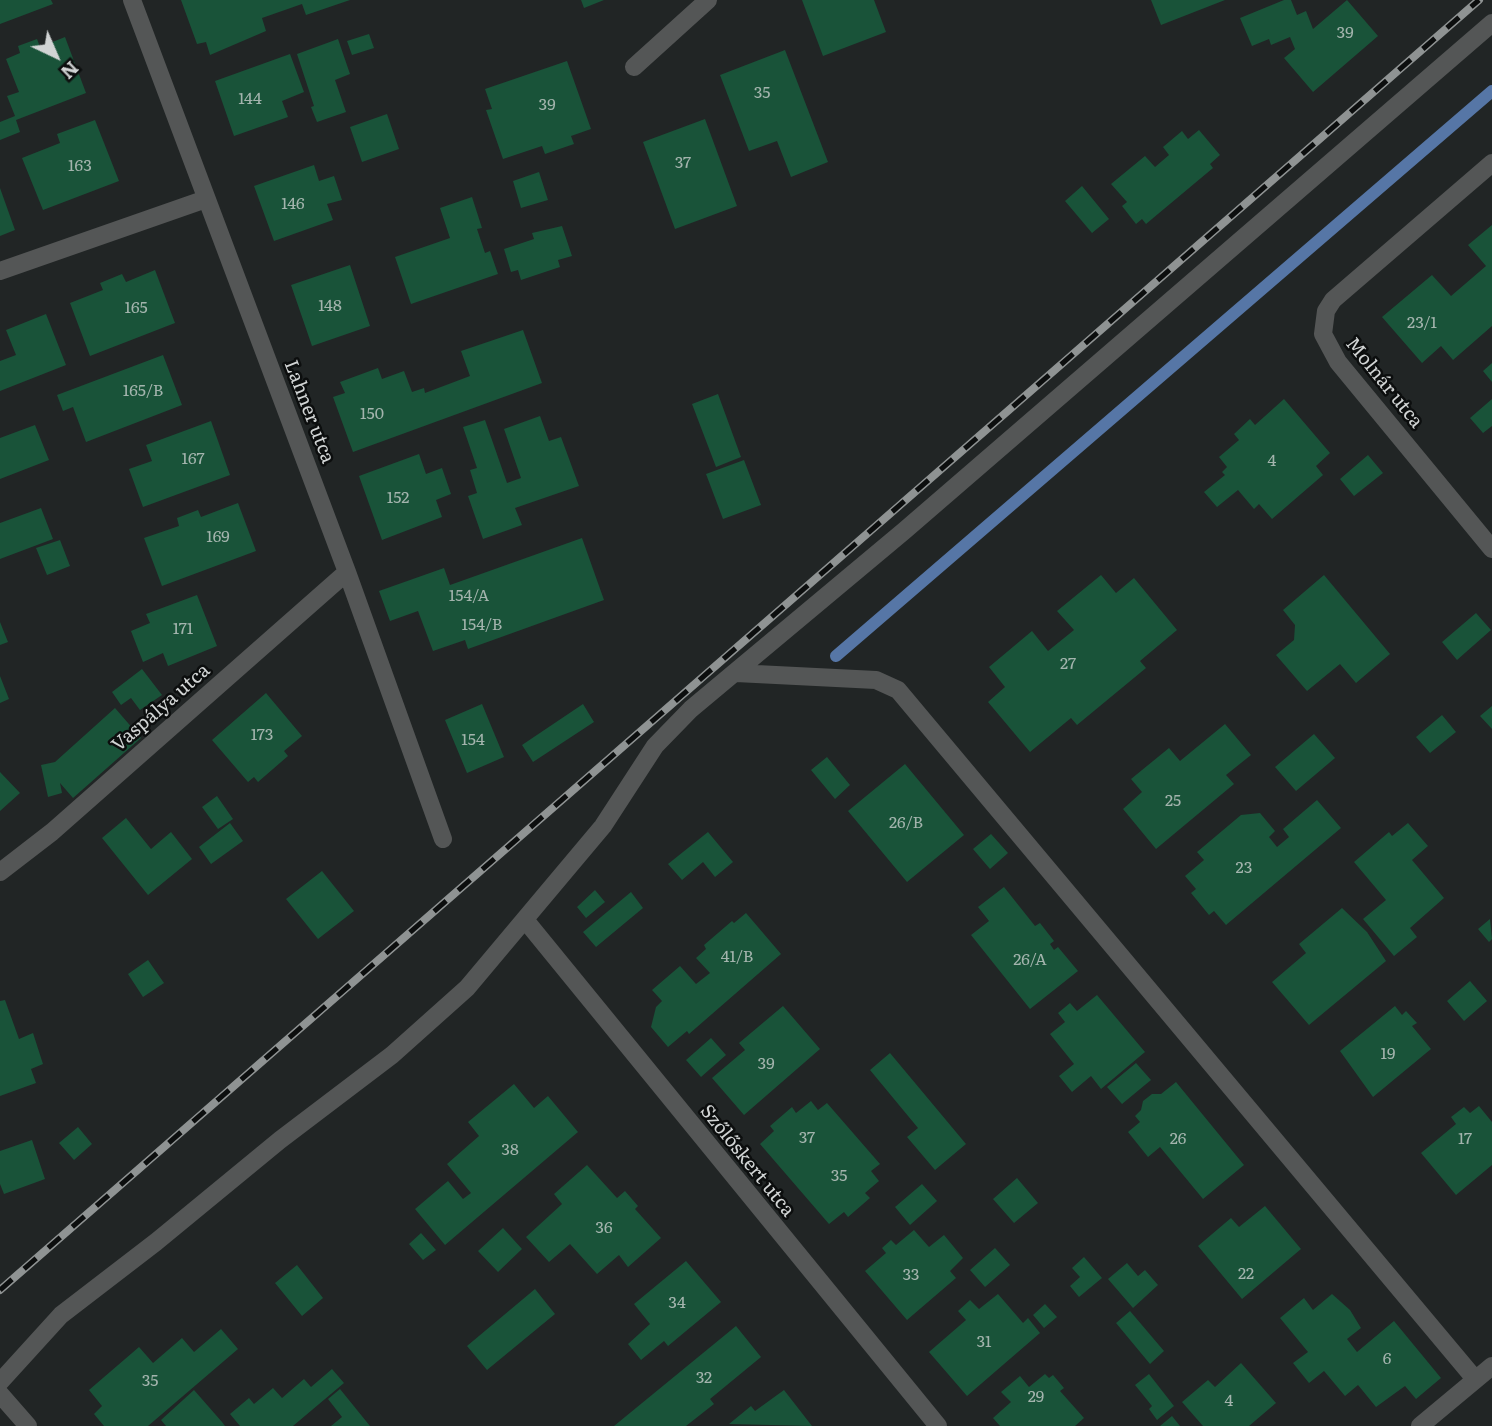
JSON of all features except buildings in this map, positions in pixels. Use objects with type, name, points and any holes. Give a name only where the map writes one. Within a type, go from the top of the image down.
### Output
[{"type":"street","name":"Lahner utca","points":[[132,0],[443,839]]},
{"type":"street","points":[[634,67],[708,0]]},
{"type":"street","points":[[0,1382],[42,1333],[71,1307],[430,1023],[485,970],[603,826],[655,746],[691,709],[1492,23]]},
{"type":"street","name":"Molnár utca","points":[[1492,163],[1334,300],[1326,311],[1323,334],[1338,362],[1492,549]]},
{"type":"street","points":[[0,271],[206,199]]},
{"type":"street","name":"Vaspálya utca","points":[[0,872],[52,831],[346,572]]},
{"type":"street","points":[[736,673],[876,680],[898,690],[1475,1379]]},
{"type":"street","name":"Szőlőskert utca","points":[[526,921],[938,1426]]},
{"type":"street","points":[[1420,1426],[1492,1366]]},
{"type":"street","points":[[0,1395],[27,1426]]},
{"type":"waterway","points":[[836,656],[1492,91]]},
{"type":"railway","points":[[0,1290],[1479,0]]}]
